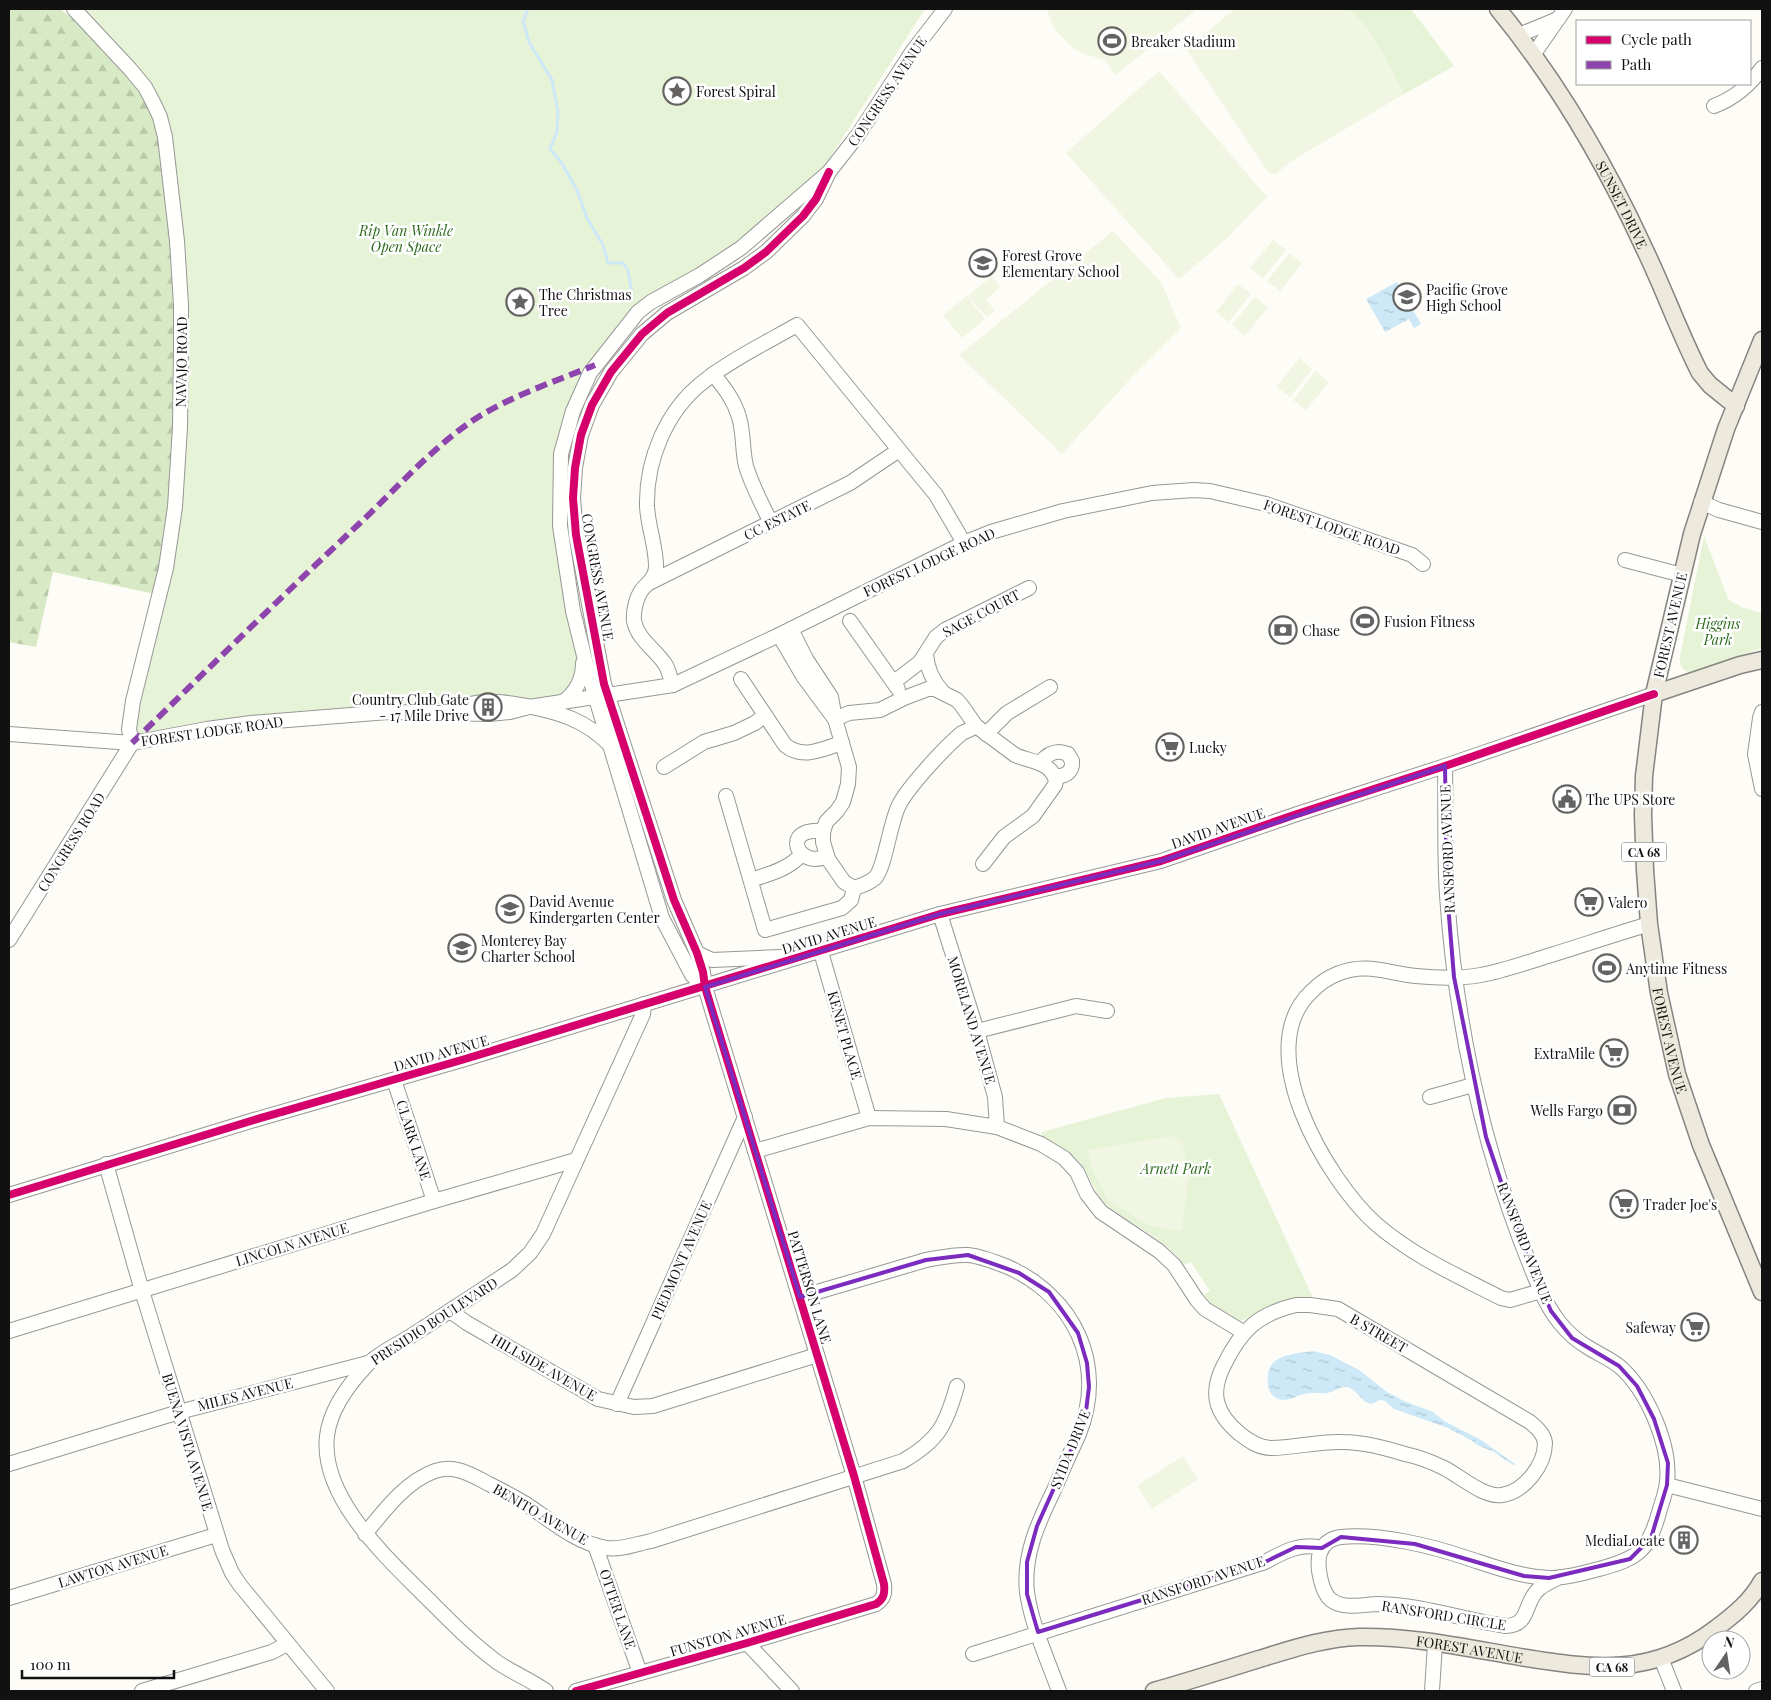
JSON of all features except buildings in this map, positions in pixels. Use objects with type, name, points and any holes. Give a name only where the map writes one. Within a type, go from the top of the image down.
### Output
[{"type":"main road","name":"SUNSET DRIVE","points":[[1498,9],[1519,34],[1533,55],[1611,182],[1644,248],[1700,373],[1710,385],[1736,406]]},
{"type":"main road","name":"FOREST AVENUE","points":[[1762,340],[1701,502],[1654,694],[1644,776],[1645,870],[1649,924],[1659,993],[1677,1074],[1701,1145],[1762,1292]]},
{"type":"main road","name":"DAVID AVENUE","points":[[1654,694],[1762,660]]},
{"type":"main road","name":"FOREST AVENUE","points":[[1154,1691],[1316,1642],[1357,1637],[1435,1643],[1569,1665],[1597,1667],[1642,1663],[1682,1650],[1709,1633],[1742,1608],[1762,1581]]},
{"type":"street","name":"NAVAJO ROAD","points":[[74,9],[130,69],[144,87],[160,117],[165,137],[177,240],[181,305],[181,350],[180,427],[175,507],[166,568],[134,701],[129,729],[132,743]]},
{"type":"street","name":"CONGRESS AVENUE","points":[[705,987],[697,953],[674,900],[602,696],[583,653],[573,611],[560,526],[559,481],[561,454],[573,411],[584,384],[603,355],[638,312],[651,302],[740,248],[829,172],[858,135],[912,52],[945,9]]},
{"type":"street","points":[[1519,34],[1561,14]]},
{"type":"street","points":[[1533,55],[1561,14]]},
{"type":"street","points":[[1751,83],[1762,68]]},
{"type":"street","points":[[1714,106],[1728,101],[1749,85]]},
{"type":"street","name":"CONGRESS AVENUE","points":[[705,987],[692,975],[662,918],[611,746],[602,696],[604,684],[576,535],[573,498],[575,468],[581,435],[592,405],[611,372],[642,334],[667,313],[744,268],[766,252],[803,216],[816,199],[829,172]]},
{"type":"street","points":[[673,685],[664,663],[642,638],[634,619],[637,600],[641,591],[651,582],[656,570],[656,559],[648,524],[647,506],[654,453],[661,436],[680,405],[701,383],[797,325],[936,495],[964,543]]},
{"type":"street","points":[[713,374],[725,387],[740,417],[742,448],[746,465],[751,482],[771,523]]},
{"type":"street","name":"CC ESTATE","points":[[651,582],[850,483],[899,450]]},
{"type":"street","name":"FOREST LODGE ROAD","points":[[9,734],[132,743],[251,723],[388,712],[489,714],[510,712],[529,707],[673,685],[792,629],[964,543],[1000,529],[1071,509],[1152,492],[1210,491],[1266,504],[1412,555],[1423,564]]},
{"type":"street","points":[[1701,502],[1719,510],[1762,522]]},
{"type":"street","points":[[1625,560],[1682,575]]},
{"type":"street","name":"SAGE COURT","points":[[894,682],[920,662],[936,637],[945,630],[1029,588]]},
{"type":"street","points":[[850,621],[904,698]]},
{"type":"street","points":[[792,629],[806,659],[832,697],[835,718],[849,767],[846,794],[840,807],[826,822],[823,831],[826,855],[844,882],[854,888]]},
{"type":"street","points":[[779,635],[802,676],[835,718]]},
{"type":"street","points":[[563,702],[574,690],[582,675],[583,653]]},
{"type":"street","points":[[926,654],[927,664],[938,687],[962,706],[981,730],[1015,755],[1040,762],[1055,776],[1055,784],[1033,816],[1004,837],[983,864]]},
{"type":"street","points":[[741,679],[785,745],[798,753],[807,753],[842,743]]},
{"type":"street","points":[[854,888],[868,883],[878,874],[898,807],[905,795],[935,760],[962,733],[981,730],[1050,687]]},
{"type":"street","points":[[835,718],[849,713],[880,710],[928,689],[942,691]]},
{"type":"street","name":"DAVID AVENUE","points":[[9,1195],[106,1164],[705,987],[718,981],[820,952],[940,914],[1161,861],[1654,694]]},
{"type":"street","points":[[529,707],[548,710],[578,721],[611,746]]},
{"type":"street","points":[[1762,712],[1755,754],[1762,788]]},
{"type":"street","points":[[664,767],[704,742],[734,732],[754,723],[765,715]]},
{"type":"street","name":"CONGRESS ROAD","points":[[9,940],[132,743]]},
{"type":"street","points":[[1040,762],[1051,753],[1057,751],[1068,754],[1072,761],[1071,769],[1063,775],[1055,776]]},
{"type":"street","name":"RANSFORD AVENUE","points":[[973,1654],[1265,1562],[1296,1547],[1313,1545],[1322,1548],[1333,1538],[1369,1537],[1396,1540],[1438,1549],[1524,1576],[1560,1577],[1617,1564],[1630,1559],[1646,1546],[1654,1530],[1667,1485],[1668,1463],[1654,1419],[1637,1386],[1619,1366],[1572,1338],[1551,1311],[1541,1291],[1502,1189],[1486,1137],[1464,1041],[1454,977],[1446,892],[1445,766]]},
{"type":"street","points":[[726,796],[765,930],[842,908],[851,900],[854,888]]},
{"type":"street","points":[[823,831],[810,830],[802,834],[797,845],[802,854],[808,858],[816,859],[826,855]]},
{"type":"street","points":[[751,880],[781,869],[795,861],[802,854]]},
{"type":"street","name":"MORELAND AVENUE","points":[[940,914],[995,1097],[997,1127]]},
{"type":"street","points":[[1541,1291],[1510,1300],[1501,1298],[1422,1257],[1375,1223],[1358,1205],[1331,1170],[1308,1129],[1295,1094],[1289,1050],[1293,1023],[1301,1002],[1321,983],[1338,973],[1364,968],[1382,969],[1414,976],[1454,977],[1480,975],[1507,969],[1649,924]]},
{"type":"street","name":"KENET PLACE","points":[[820,952],[869,1118]]},
{"type":"street","points":[[697,953],[712,960],[799,958]]},
{"type":"street","name":"PATTERSON LANE","points":[[705,987],[854,1476],[884,1584],[884,1596]]},
{"type":"street","name":"PRESIDIO BOULEVARD","points":[[546,1691],[497,1662],[469,1639],[365,1534],[332,1478],[326,1438],[329,1424],[346,1390],[368,1363],[512,1270],[530,1253],[543,1234],[643,1014],[644,1004]]},
{"type":"street","points":[[977,1032],[1076,1006],[1107,1011]]},
{"type":"street","name":"CLARK LANE","points":[[394,1080],[434,1201]]},
{"type":"street","points":[[1430,1097],[1473,1086]]},
{"type":"street","name":"PIEDMONT AVENUE","points":[[617,1404],[745,1117]]},
{"type":"street","points":[[755,1151],[869,1118],[946,1119],[997,1127],[1041,1144],[1068,1161],[1077,1172],[1093,1204],[1101,1212],[1160,1251],[1174,1265],[1205,1309],[1243,1332]]},
{"type":"street","name":"LINCOLN AVENUE","points":[[9,1331],[434,1201],[576,1160]]},
{"type":"street","name":"BUENA VISTA AVENUE","points":[[106,1164],[142,1291],[216,1535],[232,1573],[326,1691]]},
{"type":"street","name":"SYIDA DRIVE","points":[[800,1297],[926,1260],[968,1255],[995,1262],[1036,1282],[1061,1305],[1078,1333],[1087,1363],[1089,1387],[1085,1419],[1037,1526],[1027,1562],[1027,1594],[1059,1691]]},
{"type":"street","name":"B STREET","points":[[1310,1304],[1338,1309],[1509,1408],[1538,1428],[1545,1442],[1539,1465],[1532,1475],[1516,1489],[1501,1496],[1484,1492],[1427,1461],[1358,1442],[1263,1447],[1245,1438],[1234,1429],[1224,1419],[1217,1404],[1218,1378],[1229,1354],[1243,1332],[1262,1318],[1284,1308],[1310,1304]]},
{"type":"street","name":"HILLSIDE AVENUE","points":[[450,1311],[467,1323],[598,1399],[617,1404],[654,1406],[817,1355]]},
{"type":"street","name":"MILES AVENUE","points":[[9,1464],[179,1412],[368,1363]]},
{"type":"street","name":"BENITO AVENUE","points":[[365,1534],[386,1508],[406,1489],[429,1474],[446,1469],[468,1472],[524,1503],[573,1535],[596,1545],[615,1548],[651,1541],[903,1461],[921,1451],[934,1439],[950,1413],[958,1386]]},
{"type":"street","points":[[1667,1485],[1762,1509]]},
{"type":"street","name":"LAWTON AVENUE","points":[[9,1598],[216,1535]]},
{"type":"street","name":"OTTER LANE","points":[[596,1545],[640,1673]]},
{"type":"street","name":"RANSFORD CIRCLE","points":[[1322,1548],[1319,1564],[1323,1588],[1331,1600],[1344,1605],[1378,1604],[1407,1607],[1506,1626],[1513,1626],[1519,1623],[1538,1589],[1560,1577]]},
{"type":"street","points":[[1524,1576],[1532,1589],[1530,1601]]},
{"type":"street","name":"FUNSTON AVENUE","points":[[576,1691],[747,1643],[876,1604],[884,1596]]},
{"type":"street","points":[[747,1643],[792,1691]]},
{"type":"street","points":[[1432,1691],[1435,1643]]},
{"type":"street","points":[[142,1691],[272,1652],[287,1644]]},
{"type":"street","points":[[1661,1658],[1674,1691]]},
{"type":"street","points":[[1756,1691],[1762,1689]]},
{"type":"highlighted area","points":[[1445,766],[1447,892],[1454,977],[1486,1137],[1521,1241],[1551,1311],[1572,1338],[1619,1366],[1637,1386],[1654,1419],[1668,1463],[1667,1485],[1651,1538],[1630,1559],[1549,1578],[1524,1576],[1415,1544],[1341,1537],[1322,1548],[1296,1547],[1265,1562],[1038,1632],[1027,1594],[1027,1562],[1037,1526],[1085,1419],[1089,1387],[1087,1363],[1078,1333],[1049,1292],[1019,1273],[968,1255],[926,1260],[800,1297],[705,987],[940,914],[1161,861]]},
{"type":"green space","points":[[9,9],[60,9],[108,46],[145,87],[169,168],[180,427],[159,595],[53,572],[36,647],[9,642]]},
{"type":"green space","name":"Rip Van Winkle Open Space","points":[[77,9],[925,9],[824,167],[773,219],[651,302],[584,384],[559,490],[583,653],[569,696],[446,712],[388,712],[132,743],[159,595]]},
{"type":"green space","name":"Breaker Stadium","points":[[1047,9],[1197,9],[1116,75],[1105,60],[1081,53],[1066,42],[1053,26]]},
{"type":"green space","points":[[1235,9],[1347,9],[1365,26],[1373,37],[1404,94],[1290,162],[1276,174],[1269,173],[1186,49]]},
{"type":"green space","points":[[1347,9],[1411,9],[1454,66],[1404,94],[1373,37],[1357,17]]},
{"type":"green space","points":[[1159,71],[1267,197],[1225,240],[1179,279],[1066,153]]},
{"type":"green space","points":[[1113,231],[1161,282],[1181,328],[1131,378],[1062,454],[959,355]]},
{"type":"green space","points":[[1273,240],[1286,250],[1263,278],[1250,268]]},
{"type":"green space","points":[[1289,253],[1302,263],[1280,291],[1267,281]]},
{"type":"green space","points":[[992,276],[1000,287],[986,299],[995,311],[987,317],[968,296]]},
{"type":"green space","points":[[1238,284],[1251,294],[1229,322],[1216,312]]},
{"type":"green space","points":[[967,296],[985,319],[962,338],[943,315]]},
{"type":"green space","points":[[1255,297],[1268,307],[1245,336],[1232,325]]},
{"type":"green space","points":[[1299,358],[1312,369],[1290,397],[1277,387]]},
{"type":"green space","points":[[1316,371],[1329,382],[1306,410],[1293,400]]},
{"type":"green space","name":"Higgins Park","points":[[1704,536],[1728,599],[1741,607],[1762,613],[1762,648],[1693,673],[1682,668],[1680,656]]},
{"type":"green space","name":"Arnett Park","points":[[1219,1094],[1313,1298],[1284,1301],[1239,1322],[1213,1306],[1203,1295],[1210,1291],[1191,1262],[1184,1265],[1159,1240],[1108,1206],[1099,1196],[1078,1161],[1049,1142],[1041,1134],[1042,1132],[1166,1098]]},
{"type":"green space","points":[[1172,1136],[1182,1141],[1189,1174],[1182,1231],[1164,1229],[1143,1223],[1108,1200],[1093,1171],[1087,1150]]},
{"type":"green space","points":[[1183,1456],[1198,1479],[1152,1509],[1137,1486]]},
{"type":"water","points":[[1397,282],[1421,324],[1414,328],[1409,319],[1385,332],[1366,299]]},
{"type":"water","points":[[1313,1351],[1330,1355],[1359,1370],[1387,1392],[1433,1412],[1444,1421],[1481,1440],[1515,1464],[1513,1465],[1494,1452],[1477,1445],[1448,1428],[1394,1409],[1385,1401],[1366,1402],[1349,1388],[1343,1387],[1327,1393],[1307,1393],[1285,1400],[1274,1396],[1268,1384],[1270,1367],[1288,1355]]},
{"type":"waterway","points":[[528,9],[523,21],[529,42],[552,80],[558,112],[557,132],[550,149],[561,162],[577,190],[587,218],[603,245],[608,263],[623,263],[628,270],[632,295]]},
{"type":"marked path","points":[[132,743],[442,444],[472,421],[501,404],[595,365]]},
{"type":"cycle path","points":[[576,1691],[747,1643],[876,1604],[881,1600],[884,1593],[884,1584],[854,1476],[705,987],[703,972],[697,953],[674,900],[604,684],[576,535],[573,498],[575,468],[581,435],[592,405],[611,372],[642,334],[667,313],[744,268],[766,252],[803,216],[816,199],[829,172]]},
{"type":"cycle path","points":[[9,1195],[254,1120],[465,1059],[940,914],[1161,861],[1654,694]]},
{"type":"place","name":"Breaker Stadium","points":[[1112,41]]},
{"type":"place","name":"Forest Spiral","points":[[677,91]]},
{"type":"place","name":"Forest Grove Elementary School","points":[[983,263]]},
{"type":"place","name":"Pacific Grove High School","points":[[1407,297]]},
{"type":"place","name":"The Christmas Tree","points":[[520,302]]},
{"type":"place","name":"Fusion Fitness","points":[[1365,621]]},
{"type":"place","name":"Chase","points":[[1283,630]]},
{"type":"place","name":"Country Club Gate - 17 Mile Drive","points":[[488,707]]},
{"type":"place","name":"Lucky","points":[[1170,747]]},
{"type":"place","name":"The UPS Store","points":[[1567,799]]},
{"type":"place","name":"Valero","points":[[1589,902]]},
{"type":"place","name":"David Avenue Kindergarten Center","points":[[510,909]]},
{"type":"place","name":"Monterey Bay Charter School","points":[[462,948]]},
{"type":"place","name":"Anytime Fitness","points":[[1607,968]]},
{"type":"place","name":"ExtraMile","points":[[1614,1053]]},
{"type":"place","name":"Wells Fargo","points":[[1622,1110]]},
{"type":"place","name":"Trader Joe's","points":[[1624,1204]]},
{"type":"place","name":"Safeway","points":[[1695,1327]]},
{"type":"place","name":"MediaLocate","points":[[1684,1540]]}]
